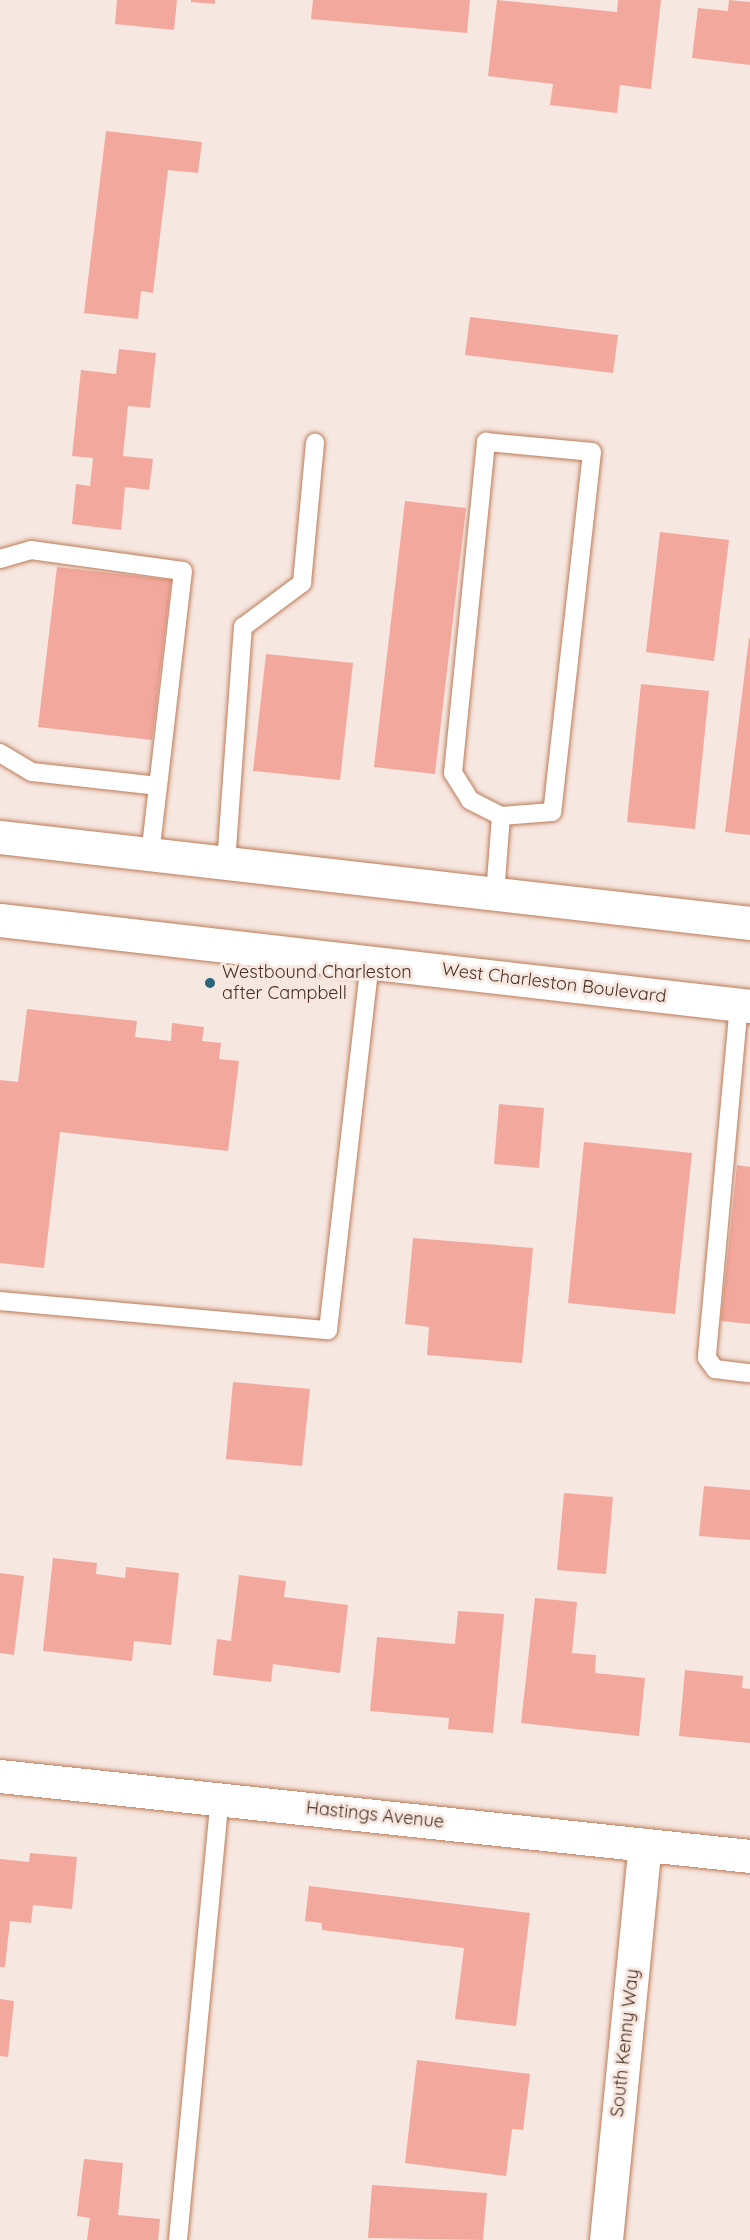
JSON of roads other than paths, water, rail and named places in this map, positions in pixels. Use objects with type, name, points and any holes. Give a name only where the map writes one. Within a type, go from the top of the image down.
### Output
[{"type":"main road","points":[[0,837],[750,923]]},
{"type":"main road","name":"West Charleston Boulevard","points":[[0,920],[744,1005]]},
{"type":"main road","name":"Hastings Avenue","points":[[0,1776],[750,1856]]},
{"type":"main road","name":"South Kenny Way","points":[[606,2240],[645,1845]]},
{"type":"lane","points":[[486,442],[592,452],[552,812],[501,816],[470,800],[453,773],[486,442]]},
{"type":"lane","points":[[226,863],[243,627],[302,583],[315,443]]},
{"type":"lane","points":[[0,559],[30,550],[183,571],[150,855]]},
{"type":"lane","points":[[0,753],[32,772],[158,786]]},
{"type":"lane","points":[[495,894],[501,816]]},
{"type":"lane","points":[[0,1301],[328,1330],[370,962]]},
{"type":"lane","points":[[744,1005],[714,1231],[707,1358],[715,1369],[750,1373]]},
{"type":"lane","points":[[178,2240],[220,1798]]},
{"type":"place","name":"Westbound Charleston after Campbell","points":[[210,983]]}]
